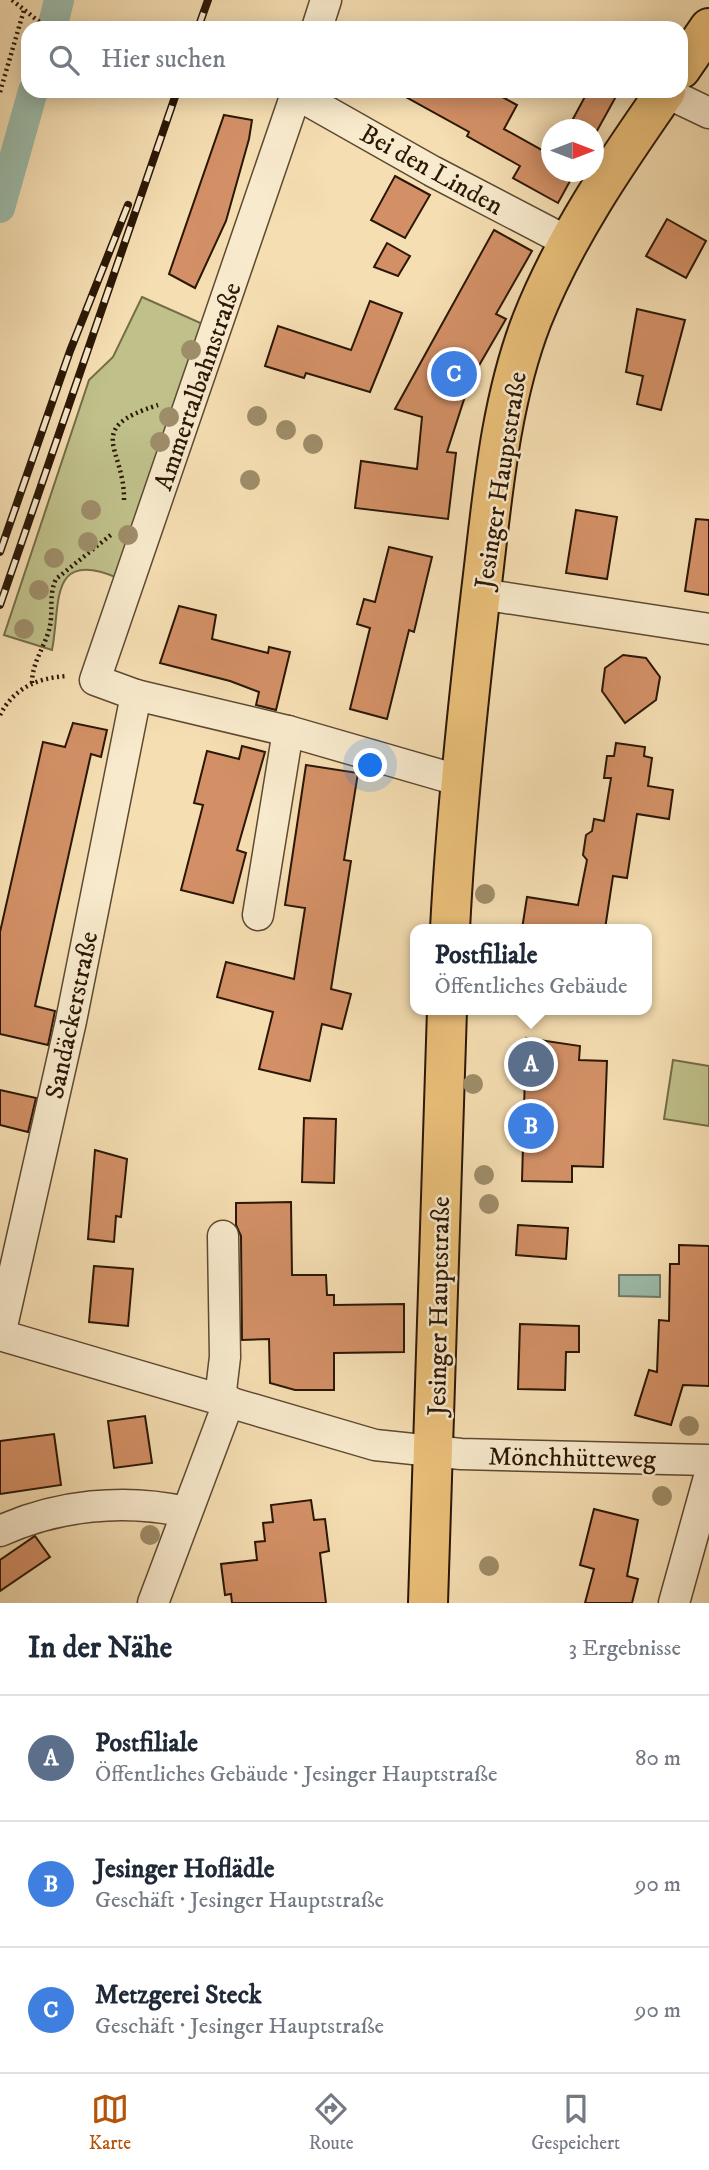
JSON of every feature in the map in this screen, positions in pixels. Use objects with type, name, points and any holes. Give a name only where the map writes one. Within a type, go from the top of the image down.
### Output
[{"type":"main road","name":"Jesinger Hauptstraße","points":[[688,58],[709,28]]},
{"type":"main road","name":"Jesinger Hauptstraße","points":[[450,924],[461,781],[481,594],[510,393],[531,323],[568,242],[661,98]]},
{"type":"main road","name":"Jesinger Hauptstraße","points":[[428,1603],[447,1015]]},
{"type":"street","points":[[319,21],[326,0]]},
{"type":"street","points":[[688,97],[709,113]]},
{"type":"street","name":"Ammertalbahnstraße","points":[[95,680],[295,98]]},
{"type":"street","name":"Bei den Linden","points":[[307,98],[432,171],[568,242]]},
{"type":"street","points":[[481,594],[709,629]]},
{"type":"street","points":[[95,680],[136,695],[288,731],[461,781]]},
{"type":"street","name":"Sandäckerstraße","points":[[136,695],[74,1008],[0,1335],[361,1442],[434,1453]]},
{"type":"street","points":[[258,915],[288,731]]},
{"type":"street","points":[[153,1603],[225,1400],[223,1236]]},
{"type":"street","name":"Mönchhütteweg","points":[[434,1453],[709,1460]]},
{"type":"street","points":[[674,1603],[709,1477]]},
{"type":"street","points":[[0,1531],[46,1514],[83,1507],[153,1505],[186,1511]]},
{"type":"path","points":[[12,0],[38,21]]},
{"type":"path","points":[[0,92],[23,10]]},
{"type":"path","points":[[123,506],[124,487],[112,450],[112,437],[120,423],[130,414],[195,395]]},
{"type":"path","points":[[32,683],[35,662],[50,628],[51,590],[56,579],[103,544],[117,526]]},
{"type":"path","points":[[0,715],[15,693],[32,683],[52,677],[75,676],[95,680]]},
{"type":"green space","points":[[142,297],[205,325],[118,578],[95,571],[79,570],[69,575],[58,599],[52,650],[4,635],[89,380],[113,357]]},
{"type":"green space","points":[[673,1060],[709,1066],[709,1126],[664,1119]]},
{"type":"shaded area","points":[[619,1275],[660,1275],[660,1297],[619,1296]]},
{"type":"building","points":[[408,98],[504,98],[517,105],[504,129],[541,149],[541,182],[570,182],[558,203],[513,178],[520,166],[467,136],[469,132]]},
{"type":"building","points":[[584,98],[615,98],[604,119],[573,119]]},
{"type":"building","points":[[224,115],[252,120],[249,139],[226,221],[195,288],[169,274]]},
{"type":"building","points":[[395,176],[430,195],[405,238],[371,220]]},
{"type":"building","points":[[667,219],[706,241],[686,278],[646,256]]},
{"type":"building","points":[[494,230],[532,251],[496,314],[506,319],[470,381],[447,452],[456,453],[448,519],[355,508],[361,461],[417,469],[422,417],[395,409]]},
{"type":"building","points":[[387,243],[410,256],[398,276],[374,267]]},
{"type":"building","points":[[370,301],[402,313],[370,392],[306,373],[304,378],[265,366],[278,326],[351,350]]},
{"type":"building","points":[[637,309],[685,320],[661,410],[637,404],[643,376],[626,372]]},
{"type":"building","points":[[576,510],[617,517],[607,579],[566,573]]},
{"type":"building","points":[[696,519],[709,520],[709,595],[685,591]]},
{"type":"building","points":[[389,547],[432,557],[414,632],[409,630],[387,719],[350,709],[370,628],[357,624],[364,599],[375,602]]},
{"type":"building","points":[[179,606],[216,615],[212,639],[268,653],[269,647],[290,652],[276,710],[256,705],[259,692],[230,681],[160,663]]},
{"type":"building","points":[[623,655],[646,658],[660,677],[656,700],[625,723],[602,691],[605,668]]},
{"type":"building","points":[[73,723],[107,730],[101,757],[91,754],[35,1006],[55,1011],[48,1045],[0,1034],[0,932],[43,742],[65,747]]},
{"type":"building","points":[[616,743],[645,747],[644,756],[652,758],[648,786],[673,790],[669,819],[637,814],[627,878],[613,876],[606,924],[523,924],[527,897],[578,905],[587,860],[583,855],[586,835],[592,831],[594,819],[604,821],[611,778],[604,778],[607,756],[614,756]]},
{"type":"building","points":[[242,746],[265,752],[237,850],[246,853],[233,903],[181,890],[203,805],[194,803],[207,751],[239,759]]},
{"type":"building","points":[[306,765],[358,773],[344,860],[351,861],[331,989],[351,994],[342,1029],[322,1024],[310,1081],[259,1069],[273,1012],[217,997],[226,962],[294,979],[305,908],[285,905]]},
{"type":"building","points":[[526,1038],[580,1046],[579,1060],[607,1061],[603,1167],[572,1166],[572,1182],[522,1181]]},
{"type":"building","points":[[0,1090],[36,1098],[28,1132],[0,1125]]},
{"type":"building","points":[[304,1118],[336,1119],[334,1183],[302,1182]]},
{"type":"building","points":[[95,1150],[127,1159],[121,1217],[116,1216],[114,1242],[88,1239]]},
{"type":"building","points":[[291,1202],[292,1275],[326,1275],[327,1295],[334,1295],[334,1305],[404,1304],[404,1352],[334,1353],[334,1390],[295,1390],[270,1383],[269,1339],[242,1340],[241,1236],[236,1225],[236,1203]]},
{"type":"building","points":[[518,1225],[568,1228],[566,1259],[516,1255]]},
{"type":"building","points":[[679,1245],[709,1246],[709,1386],[683,1385],[671,1425],[635,1415],[649,1370],[657,1372],[659,1320],[669,1321],[670,1264],[679,1264]]},
{"type":"building","points":[[94,1266],[133,1269],[128,1326],[89,1322]]},
{"type":"building","points":[[520,1324],[579,1326],[579,1352],[566,1352],[565,1390],[518,1389]]},
{"type":"building","points":[[145,1416],[152,1463],[114,1468],[108,1421]]},
{"type":"building","points":[[54,1434],[61,1485],[0,1494],[0,1441]]},
{"type":"building","points":[[311,1500],[314,1520],[325,1519],[329,1551],[320,1553],[326,1603],[232,1603],[231,1594],[225,1595],[221,1564],[257,1560],[255,1542],[265,1541],[263,1523],[273,1522],[271,1505]]},
{"type":"building","points":[[594,1509],[638,1520],[627,1576],[638,1579],[632,1603],[585,1603],[594,1569],[580,1565]]},
{"type":"building","points":[[35,1536],[50,1557],[0,1591],[0,1560]]},
{"type":"waterway","points":[[54,21],[59,0]]},
{"type":"waterway","points":[[0,208],[31,98]]},
{"type":"railway","points":[[200,21],[208,0]]},
{"type":"railway","points":[[0,605],[175,98]]},
{"type":"railway","points":[[0,552],[70,351],[128,205]]},
{"type":"place","name":"Metzgerei Steck","points":[[454,374]]},
{"type":"place","name":"Postfiliale","points":[[531,1064]]},
{"type":"place","name":"Jesinger Hoflädle","points":[[531,1126]]}]
